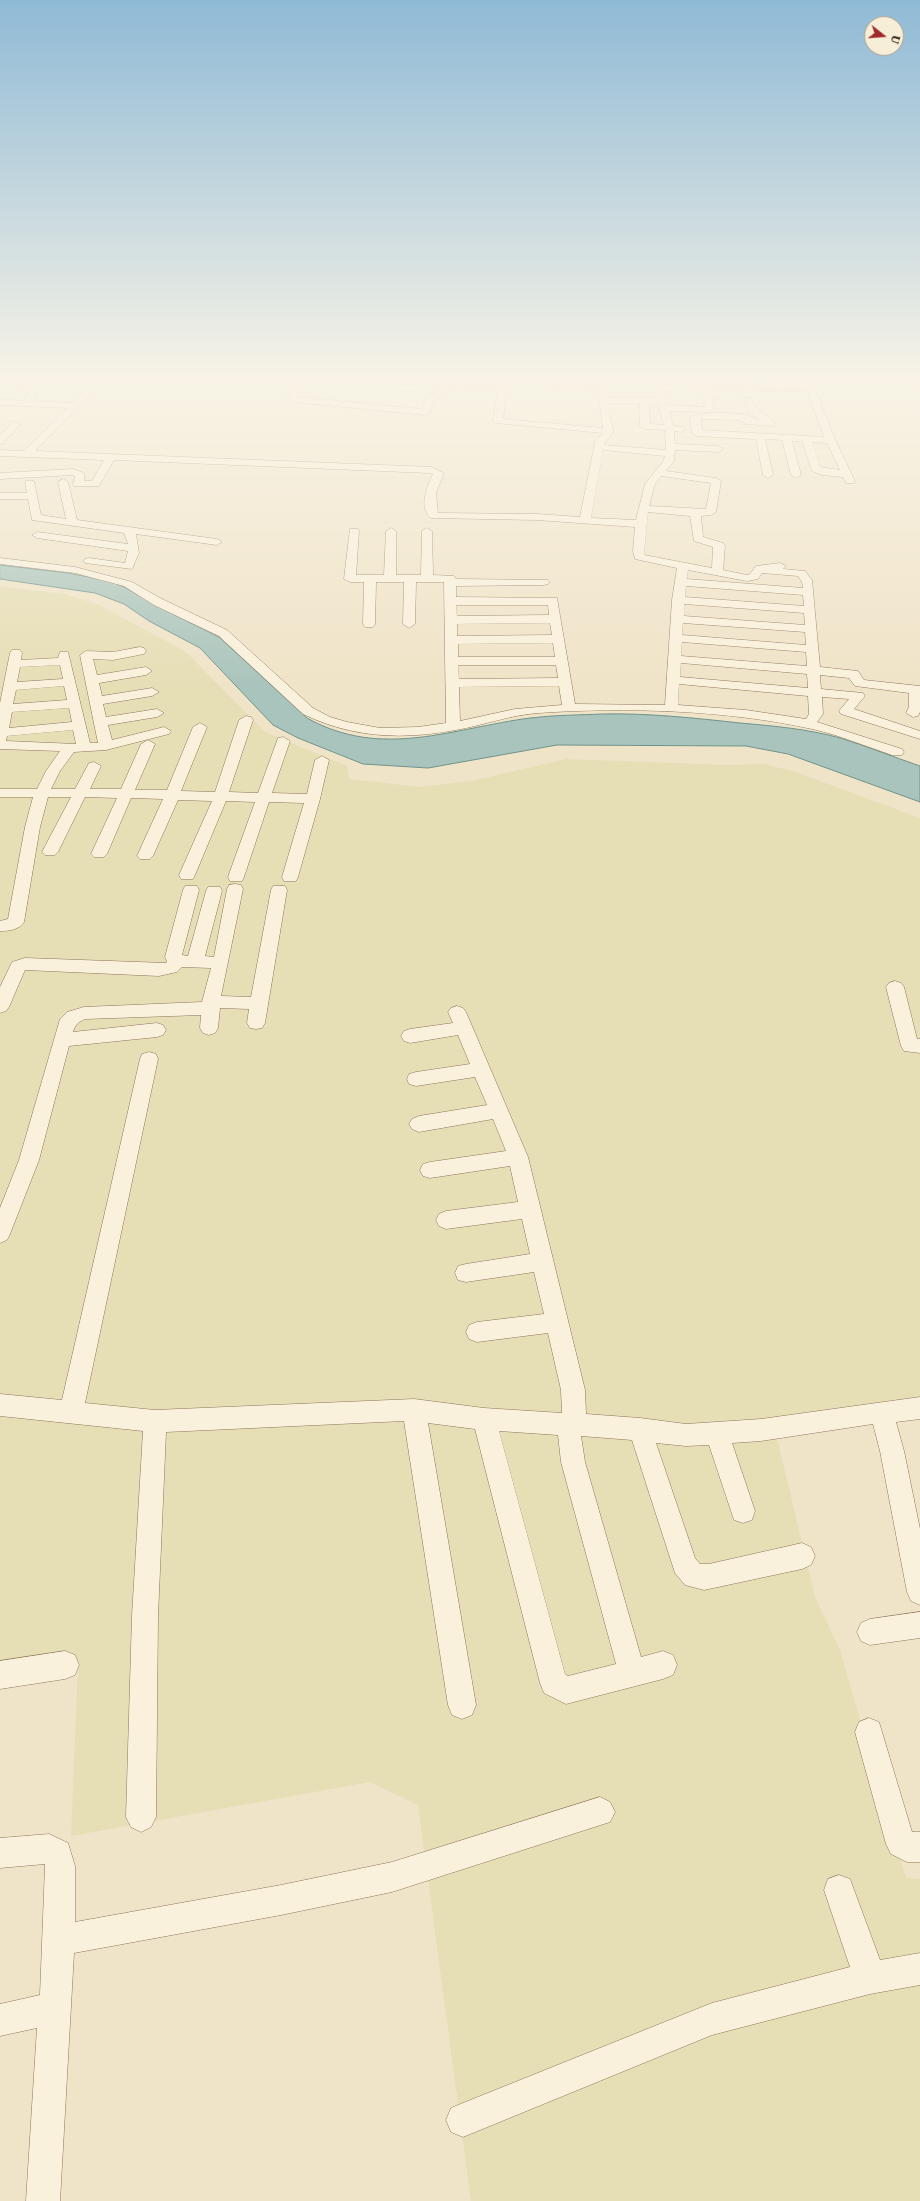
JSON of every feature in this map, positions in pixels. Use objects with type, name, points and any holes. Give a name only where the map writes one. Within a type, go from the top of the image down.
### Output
[{"type":"street","points":[[0,483],[67,482],[72,522]]},
{"type":"street","points":[[79,482],[78,484],[91,485],[98,482]]},
{"type":"street","points":[[435,482],[431,488],[429,502],[433,515],[436,516],[516,516],[642,524]]},
{"type":"street","points":[[585,521],[592,482]]},
{"type":"street","points":[[652,482],[650,485],[638,546],[639,557],[717,573],[752,578],[760,568],[780,566]]},
{"type":"street","points":[[645,509],[695,513],[711,512],[713,492],[717,482]]},
{"type":"street","points":[[30,483],[36,518],[217,542]]},
{"type":"street","points":[[0,496],[32,496]]},
{"type":"street","points":[[695,513],[698,539],[720,545],[717,573]]},
{"type":"street","points":[[61,548],[89,524]]},
{"type":"street","points":[[0,561],[46,559],[128,567],[132,562],[134,548],[128,529]]},
{"type":"street","points":[[354,531],[350,579],[450,578],[453,726]]},
{"type":"street","points":[[390,579],[392,531]]},
{"type":"street","points":[[427,531],[427,578]]},
{"type":"street","points":[[206,553],[227,532]]},
{"type":"street","points":[[37,535],[134,548]]},
{"type":"street","points":[[46,559],[115,579],[223,633],[298,703],[323,720],[357,730],[382,732],[420,730],[453,726],[535,710],[671,709],[754,716],[809,724],[897,752]]},
{"type":"street","points":[[671,709],[678,600],[683,565]]},
{"type":"street","points":[[762,571],[801,573],[808,582],[816,714],[809,724]]},
{"type":"street","points":[[369,624],[370,579]]},
{"type":"street","points":[[409,624],[410,579]]},
{"type":"street","points":[[450,582],[544,582]]},
{"type":"street","points":[[681,582],[808,592]]},
{"type":"street","points":[[678,600],[809,610]]},
{"type":"street","points":[[450,602],[553,601],[569,709]]},
{"type":"street","points":[[677,618],[810,629]]},
{"type":"street","points":[[451,620],[556,619]]},
{"type":"street","points":[[676,638],[812,649]]},
{"type":"street","points":[[451,640],[559,639]]},
{"type":"street","points":[[106,746],[86,655],[113,656],[140,651]]},
{"type":"street","points":[[0,739],[15,658],[64,658],[79,726],[76,749],[51,774],[42,794],[30,844],[16,922],[7,926],[0,926]]},
{"type":"street","points":[[674,659],[853,674],[860,683],[917,690],[916,707],[913,713]]},
{"type":"street","points":[[452,661],[562,661]]},
{"type":"street","points":[[92,680],[146,671]]},
{"type":"street","points":[[673,680],[858,696],[846,711],[920,735]]},
{"type":"street","points":[[10,686],[69,682]]},
{"type":"street","points":[[452,683],[565,682]]},
{"type":"street","points":[[96,701],[152,692]]},
{"type":"street","points":[[6,708],[74,704]]},
{"type":"street","points":[[101,722],[157,712]]},
{"type":"street","points":[[221,963],[178,961],[173,957],[189,883],[220,798],[246,720]]},
{"type":"street","points":[[0,739],[79,726]]},
{"type":"street","points":[[145,856],[172,796],[200,727]]},
{"type":"street","points":[[0,739],[76,749],[106,746],[164,731]]},
{"type":"street","points":[[209,1028],[211,1005],[221,963],[235,883],[283,741]]},
{"type":"street","points":[[99,854],[148,744]]},
{"type":"street","points":[[290,877],[313,799],[322,760]]},
{"type":"street","points":[[50,852],[94,766]]},
{"type":"street","points":[[0,793],[80,793],[220,798],[313,799]]},
{"type":"street","points":[[256,1023],[258,1003],[278,890]]},
{"type":"street","points":[[195,962],[214,891]]},
{"type":"street","points":[[0,1007],[18,966],[25,964],[159,970],[171,968],[178,961]]},
{"type":"street","points":[[895,987],[910,1046],[920,1046]]},
{"type":"street","points":[[0,1234],[29,1160],[66,1024],[73,1017],[84,1013],[258,1003]]},
{"type":"street","points":[[410,1036],[460,1020],[518,1157],[574,1400],[569,1443],[573,1462],[632,1673]]},
{"type":"street","points":[[62,1040],[157,1030]]},
{"type":"street","points":[[71,1412],[148,1059]]},
{"type":"street","points":[[416,1079],[480,1068]]},
{"type":"street","points":[[419,1124],[498,1111]]},
{"type":"street","points":[[430,1170],[518,1157]]},
{"type":"street","points":[[446,1220],[530,1208]]},
{"type":"street","points":[[466,1273],[542,1262]]},
{"type":"street","points":[[477,1332],[556,1322]]},
{"type":"street","points":[[0,1405],[155,1421],[215,1420],[311,1413],[414,1410],[484,1419],[640,1429],[686,1435],[761,1430],[882,1412],[920,1408]]},
{"type":"street","points":[[414,1410],[462,1705]]},
{"type":"street","points":[[882,1412],[892,1450],[920,1592]]},
{"type":"street","points":[[484,1419],[554,1683],[566,1690],[663,1665]]},
{"type":"street","points":[[141,1817],[145,1616],[155,1421]]},
{"type":"street","points":[[640,1429],[684,1564],[691,1575],[700,1578],[709,1577],[802,1556]]},
{"type":"street","points":[[717,1434],[743,1511]]},
{"type":"street","points":[[870,1632],[920,1625]]},
{"type":"street","points":[[0,1675],[65,1665]]},
{"type":"street","points":[[869,1732],[901,1844],[907,1847],[920,1847]]},
{"type":"street","points":[[59,1940],[281,1900],[392,1877],[600,1812]]},
{"type":"street","points":[[0,1853],[44,1848],[54,1850],[57,1854],[60,1866],[59,1940],[43,2201]]},
{"type":"street","points":[[839,1890],[870,1978]]},
{"type":"street","points":[[463,2120],[712,2019],[870,1978],[920,1969]]},
{"type":"street","points":[[0,2020],[54,2008]]},
{"type":"shaded area","points":[[0,586],[65,594],[97,604],[185,651],[265,732],[347,766],[349,779],[420,787],[472,781],[566,759],[726,765],[764,764],[796,772],[920,818],[920,1404],[773,1421],[815,1597],[840,1650],[906,1878],[920,1879],[920,2201],[471,2201],[418,1805],[370,1782],[71,1836],[78,1667],[0,1681]]},
{"type":"water","points":[[0,565],[68,573],[109,581],[122,586],[219,637],[307,718],[335,730],[363,737],[390,739],[418,738],[530,718],[603,714],[637,714],[672,716],[803,730],[860,744],[920,766],[920,802],[788,754],[746,746],[557,745],[428,768],[363,764],[298,738],[273,725],[200,648],[149,621],[124,604],[95,593],[0,579]]}]
